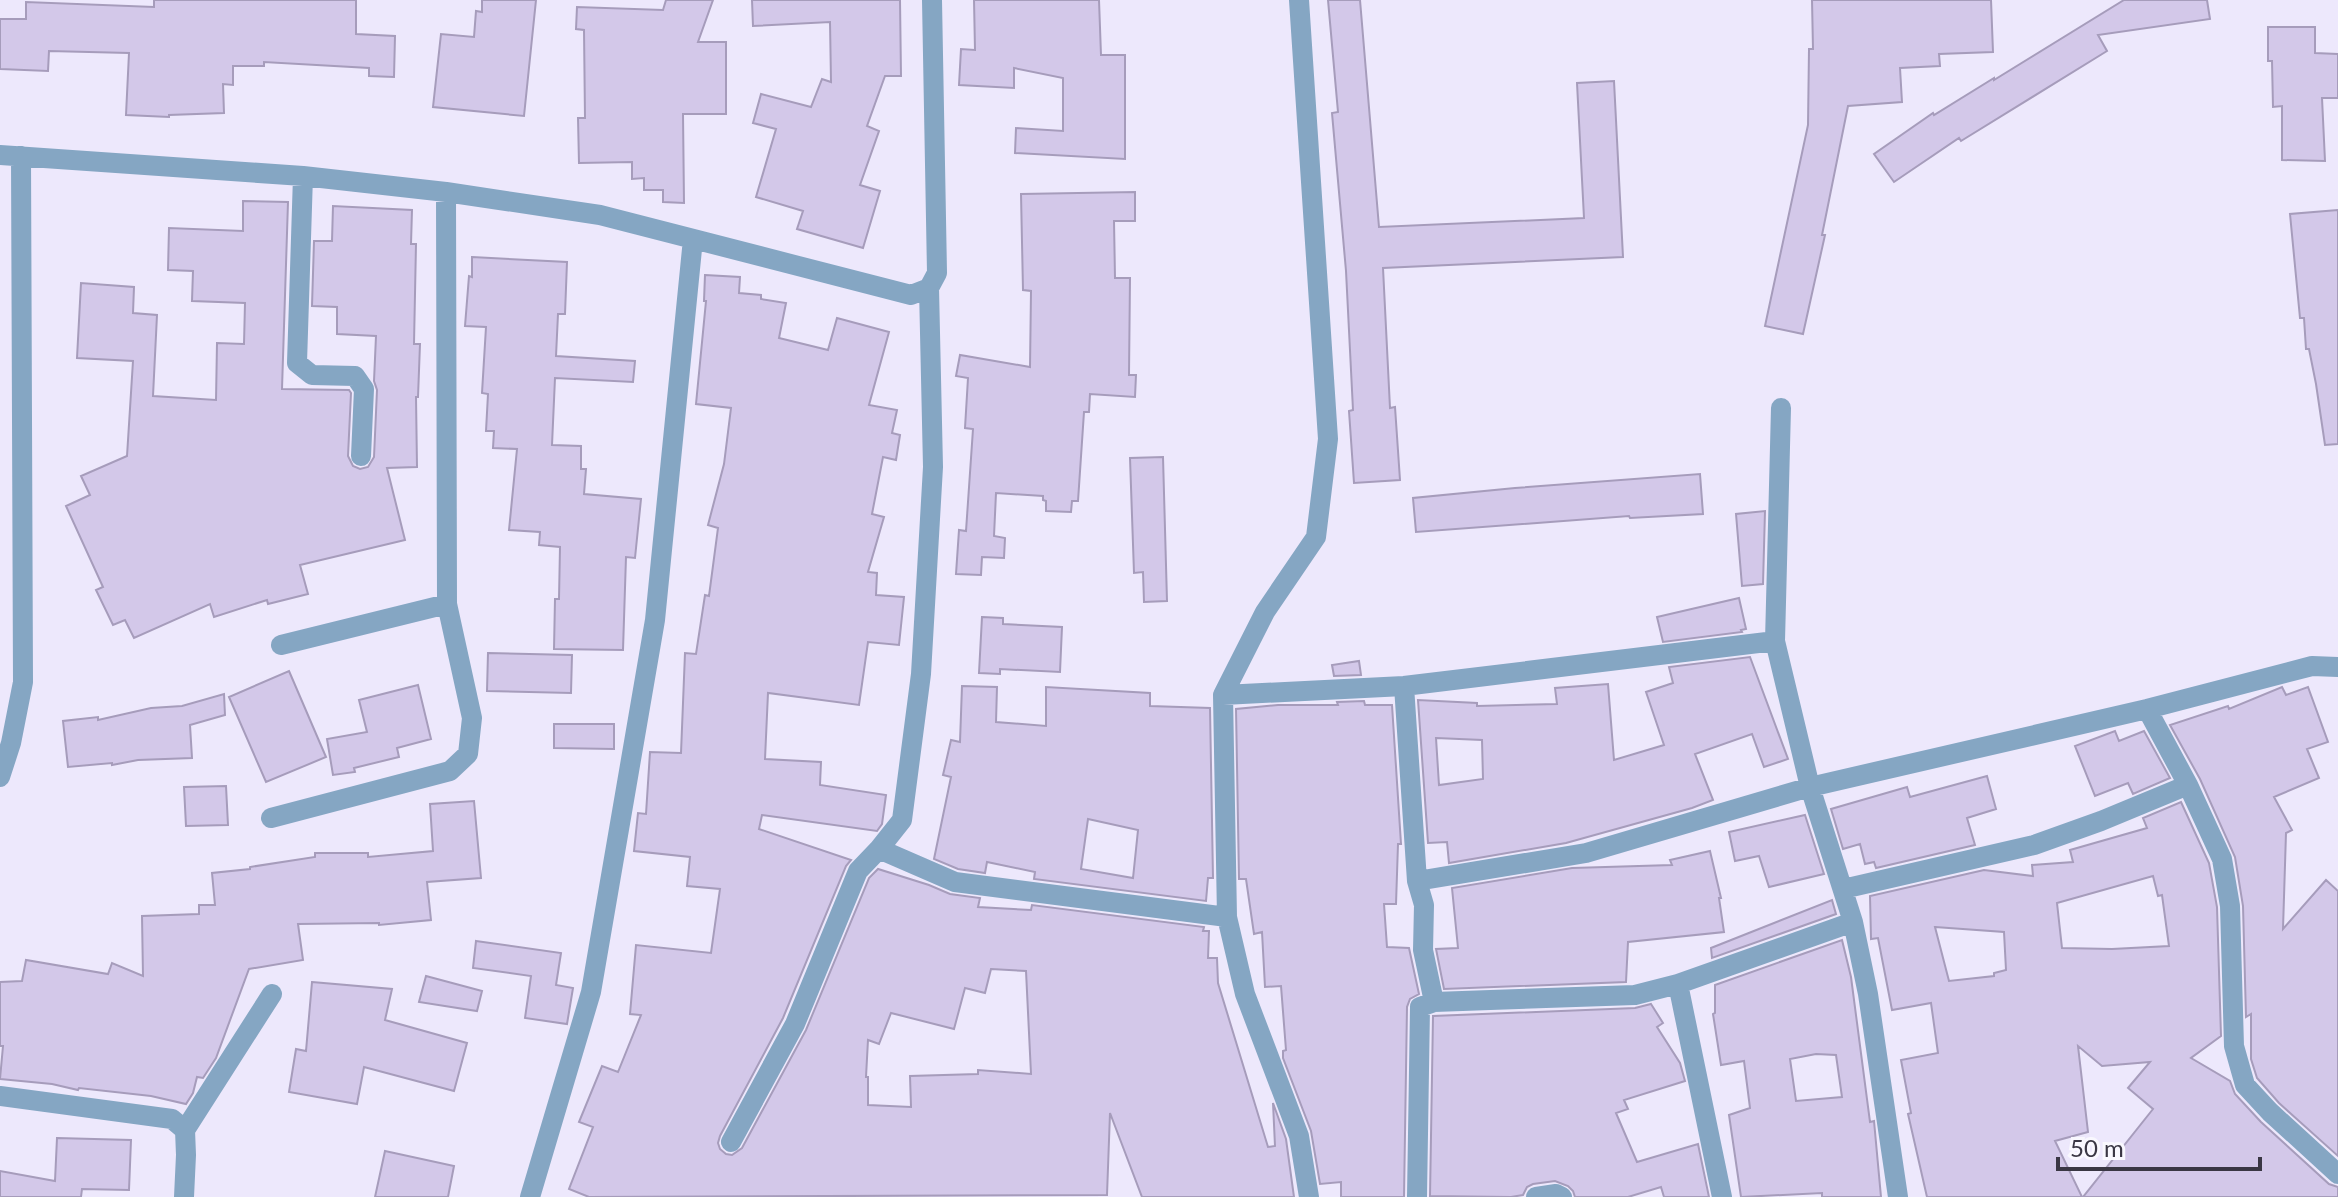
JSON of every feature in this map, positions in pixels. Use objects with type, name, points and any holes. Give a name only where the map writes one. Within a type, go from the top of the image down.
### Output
[{"type":"street","points":[[731,1142],[795,1024],[858,871],[902,820],[921,674],[933,467],[929,288],[937,273],[932,0]]},
{"type":"street","points":[[1299,0],[1328,439],[1316,537],[1265,612],[1223,695],[1227,917],[1245,994],[1299,1136],[1309,1197]]},
{"type":"street","points":[[0,155],[303,176],[446,192],[600,215],[911,295],[929,288]]},
{"type":"street","points":[[0,777],[11,743],[23,682],[21,156]]},
{"type":"street","points":[[303,176],[297,363],[312,375],[355,376],[364,389],[361,456]]},
{"type":"street","points":[[271,818],[450,771],[468,754],[472,718],[447,604],[446,192]]},
{"type":"street","points":[[530,1197],[591,992],[650,651],[693,239]]},
{"type":"street","points":[[1781,408],[1775,641],[1810,787],[1853,922],[1868,994],[1898,1197]]},
{"type":"street","points":[[281,645],[447,604]]},
{"type":"street","points":[[1223,695],[1404,686],[1775,641]]},
{"type":"street","points":[[1417,881],[1586,853],[1810,787],[2147,709],[2312,666],[2338,667]]},
{"type":"street","points":[[1404,686],[1417,881],[1424,905],[1423,950],[1434,1002]]},
{"type":"street","points":[[2147,709],[2188,785],[2222,859],[2230,906],[2234,1046],[2245,1085],[2338,1174]]},
{"type":"street","points":[[1843,889],[2034,845],[2188,785]]},
{"type":"street","points":[[879,849],[955,882],[1227,917]]},
{"type":"street","points":[[1417,1197],[1420,1007],[1434,1002],[1635,995],[1678,984],[1853,922]]},
{"type":"street","points":[[1678,984],[1722,1197]]},
{"type":"street","points":[[184,1197],[185,1130],[272,994]]},
{"type":"street","points":[[0,1096],[172,1119],[185,1130]]},
{"type":"street","points":[[1536,1197],[1556,1194],[1562,1197]]},
{"type":"building","points":[[154,0],[356,0],[356,34],[395,36],[394,77],[369,76],[369,68],[264,62],[264,66],[233,66],[233,85],[223,84],[224,113],[169,117],[126,115],[129,53],[49,51],[48,71],[0,69],[0,19],[26,19],[26,2],[154,7]]},
{"type":"building","points":[[482,0],[536,0],[524,116],[433,107],[441,34],[474,37],[476,11],[482,12]]},
{"type":"building","points":[[666,0],[713,0],[698,42],[726,42],[726,114],[683,114],[684,203],[663,202],[663,190],[644,190],[644,178],[632,179],[632,162],[579,163],[578,118],[585,118],[584,30],[576,29],[577,7],[663,10]]},
{"type":"building","points":[[752,0],[900,0],[901,76],[885,76],[867,126],[879,131],[860,185],[880,191],[863,248],[797,229],[803,211],[756,197],[776,129],[753,123],[761,94],[811,107],[822,79],[831,82],[830,22],[753,26]]},
{"type":"building","points":[[974,0],[1099,0],[1101,55],[1125,55],[1125,159],[1015,153],[1016,128],[1063,131],[1063,78],[1014,68],[1014,88],[959,85],[961,49],[975,50]]},
{"type":"building","points":[[1328,0],[1360,0],[1379,227],[1584,218],[1577,83],[1614,81],[1623,257],[1383,268],[1390,408],[1395,407],[1400,480],[1354,483],[1346,271],[1332,113],[1338,112]]},
{"type":"building","points":[[1812,0],[1991,0],[1993,52],[1939,54],[1940,66],[1900,68],[1902,102],[1848,106],[1822,235],[1825,235],[1803,334],[1765,326],[1808,125],[1809,49],[1813,49]]},
{"type":"building","points":[[2124,0],[2207,0],[2210,19],[2098,35],[2107,51],[1961,141],[1959,138],[1894,182],[1874,154],[1933,113],[1994,80]]},
{"type":"building","points":[[2268,27],[2315,27],[2315,53],[2338,54],[2338,98],[2322,98],[2325,161],[2282,160],[2282,106],[2273,107]]},
{"type":"building","points":[[1135,192],[1135,221],[1114,221],[1115,278],[1130,278],[1129,375],[1136,375],[1135,397],[1090,394],[1089,412],[1084,412],[1078,501],[1072,501],[1071,512],[1046,511],[1043,496],[996,493],[994,536],[1005,538],[1004,558],[982,557],[981,575],[956,574],[959,530],[966,531],[973,429],[965,428],[968,378],[956,376],[960,355],[1030,367],[1031,291],[1023,290],[1021,194]]},
{"type":"building","points":[[243,201],[288,202],[282,389],[349,390],[348,456],[353,466],[360,469],[368,467],[374,457],[376,336],[337,334],[337,307],[312,306],[314,241],[332,241],[333,206],[412,210],[411,244],[416,244],[414,344],[420,344],[416,397],[417,467],[387,468],[405,540],[300,565],[308,594],[268,604],[267,600],[214,617],[210,604],[134,638],[125,620],[113,625],[96,590],[103,587],[66,506],[90,495],[81,476],[127,456],[133,361],[77,358],[81,283],[134,287],[133,313],[157,315],[153,396],[216,400],[217,343],[244,344],[245,303],[192,301],[193,271],[168,270],[169,228],[243,231]]},
{"type":"building","points":[[2338,210],[2338,444],[2325,445],[2316,384],[2309,349],[2306,349],[2304,318],[2300,318],[2290,214]]},
{"type":"building","points":[[472,257],[567,262],[565,314],[558,314],[556,356],[635,361],[633,382],[555,378],[552,445],[581,446],[581,469],[586,469],[584,494],[641,499],[635,558],[626,557],[623,650],[554,649],[560,547],[539,545],[540,532],[509,530],[517,449],[493,448],[494,431],[486,431],[488,394],[482,393],[486,327],[465,326]]},
{"type":"building","points":[[705,275],[740,277],[739,293],[761,295],[761,299],[786,303],[779,338],[828,350],[837,318],[889,332],[869,405],[897,410],[892,433],[900,435],[896,460],[883,457],[872,514],[884,517],[868,572],[877,573],[876,595],[904,597],[899,645],[868,642],[859,705],[768,693],[765,759],[821,762],[820,785],[886,795],[882,824],[877,831],[762,815],[759,829],[851,860],[783,1018],[720,1136],[720,1149],[732,1155],[742,1148],[806,1030],[869,878],[878,869],[950,894],[980,898],[978,907],[1031,910],[1032,905],[1204,927],[1203,931],[1209,931],[1208,958],[1217,958],[1218,983],[1268,1147],[1275,1146],[1273,1103],[1286,1139],[1294,1197],[1142,1197],[1110,1113],[1107,1195],[589,1197],[569,1189],[593,1127],[579,1122],[602,1066],[618,1072],[641,1015],[630,1014],[636,945],[711,953],[720,889],[687,886],[690,857],[634,851],[638,813],[646,814],[650,752],[681,753],[685,653],[696,654],[705,595],[709,596],[718,528],[708,525],[724,464],[731,408],[696,404]],"holes":[[[991,969],[1026,971],[1031,1074],[978,1070],[978,1074],[910,1076],[911,1107],[868,1105],[868,1040],[879,1044],[891,1013],[954,1029],[965,988],[985,993]]]},
{"type":"building","points":[[1163,457],[1167,601],[1144,602],[1143,572],[1134,573],[1130,458]]},
{"type":"building","points":[[1700,474],[1703,514],[1629,516],[1416,532],[1413,498]]},
{"type":"building","points":[[1765,511],[1763,584],[1742,586],[1736,514]]},
{"type":"building","points":[[1739,598],[1746,629],[1742,632],[1663,642],[1657,617]]},
{"type":"building","points":[[982,617],[1003,618],[1003,624],[1062,627],[1060,672],[1000,669],[1000,674],[979,673]]},
{"type":"building","points":[[488,653],[572,655],[571,693],[487,691]]},
{"type":"building","points":[[1750,657],[1788,759],[1764,767],[1752,734],[1695,754],[1713,800],[1692,808],[1566,843],[1449,863],[1447,842],[1428,843],[1418,700],[1477,703],[1477,706],[1557,704],[1555,688],[1608,684],[1614,760],[1664,745],[1646,692],[1673,683],[1669,667]],"holes":[[[1436,738],[1482,740],[1483,779],[1439,785]]]},
{"type":"building","points":[[1359,661],[1361,675],[1334,676],[1332,665]]},
{"type":"building","points":[[289,671],[326,757],[266,782],[229,697]]},
{"type":"building","points":[[418,685],[431,739],[397,748],[399,757],[354,768],[355,772],[333,775],[327,739],[367,732],[359,700]]},
{"type":"building","points":[[962,686],[997,687],[996,722],[1046,726],[1046,687],[1150,693],[1150,706],[1210,708],[1213,878],[1208,878],[1206,901],[1034,879],[1035,872],[987,862],[985,873],[958,869],[934,859],[951,777],[943,775],[951,740],[960,742]],"holes":[[[1088,819],[1138,830],[1133,878],[1081,869]]]},
{"type":"building","points":[[2282,687],[2286,695],[2308,687],[2328,742],[2307,749],[2319,778],[2274,797],[2292,830],[2286,833],[2283,929],[2326,880],[2338,891],[2338,1156],[2279,1103],[2257,1078],[2251,1059],[2251,1014],[2246,1017],[2243,906],[2235,857],[2200,779],[2170,725],[2228,706],[2229,709]]},
{"type":"building","points":[[224,694],[225,715],[190,725],[192,758],[68,767],[63,721],[98,717],[98,720],[151,708],[182,706]]},
{"type":"building","points":[[1364,701],[1365,705],[1392,705],[1401,844],[1398,844],[1396,904],[1384,904],[1387,947],[1409,948],[1419,994],[1410,999],[1407,1007],[1404,1197],[1341,1197],[1341,1182],[1320,1184],[1311,1131],[1283,1058],[1283,1051],[1286,1050],[1281,986],[1265,987],[1262,932],[1254,934],[1246,879],[1239,879],[1236,709]]},
{"type":"building","points":[[554,724],[614,724],[614,749],[554,748]]},
{"type":"building","points":[[2115,731],[2119,741],[2144,731],[2170,778],[2133,794],[2128,783],[2095,796],[2075,746]]},
{"type":"building","points":[[1987,776],[1996,809],[1967,818],[1975,845],[1876,868],[1874,862],[1865,864],[1860,844],[1843,849],[1831,809],[1907,787],[1910,797]]},
{"type":"building","points":[[226,786],[228,825],[186,826],[184,787]]},
{"type":"building","points":[[474,801],[481,878],[427,882],[431,920],[379,925],[298,924],[303,960],[249,969],[216,1058],[203,1078],[197,1077],[186,1104],[151,1096],[0,1079],[3,1046],[0,1046],[0,982],[22,981],[26,960],[108,974],[112,963],[143,976],[142,916],[199,914],[199,905],[215,905],[212,873],[315,857],[315,853],[368,853],[368,857],[433,851],[430,804]]},
{"type":"building","points":[[2181,802],[2209,863],[2217,907],[2221,1036],[2191,1058],[2230,1081],[2235,1094],[2261,1122],[2329,1184],[2338,1187],[2338,1197],[2083,1197],[2153,1109],[2128,1088],[2150,1062],[2102,1066],[2078,1046],[2088,1132],[2055,1141],[2082,1197],[1927,1197],[1908,1114],[1911,1113],[1901,1060],[1938,1053],[1931,1003],[1892,1010],[1878,938],[1871,939],[1870,896],[1984,870],[2033,876],[2032,865],[2073,862],[2070,850],[2147,828],[2143,818]],"holes":[[[2153,876],[2158,896],[2162,895],[2169,946],[2062,948],[2057,903]],[[1935,927],[2004,932],[2006,970],[1994,973],[1994,976],[1949,981]]]},
{"type":"building","points":[[1805,815],[1824,874],[1769,887],[1759,856],[1735,861],[1729,832]]},
{"type":"building","points":[[1710,851],[1721,898],[1724,932],[1628,942],[1626,982],[1444,989],[1436,949],[1458,948],[1452,888],[1572,868],[1672,865],[1670,860]]},
{"type":"building","points":[[1832,900],[1836,914],[1712,958],[1711,948]]},
{"type":"building","points":[[1842,940],[1851,977],[1870,1122],[1874,1121],[1881,1197],[1822,1197],[1822,1193],[1741,1197],[1729,1115],[1750,1108],[1744,1061],[1721,1065],[1713,1014],[1715,985]],"holes":[[[1816,1054],[1836,1055],[1842,1097],[1796,1101],[1790,1059]]]},
{"type":"building","points":[[476,941],[561,953],[556,985],[573,988],[567,1024],[525,1018],[531,976],[473,968]]},
{"type":"building","points":[[426,976],[482,991],[477,1011],[419,1002]]},
{"type":"building","points":[[312,982],[392,989],[385,1020],[467,1043],[454,1091],[364,1067],[357,1104],[289,1092],[296,1049],[306,1051]]},
{"type":"building","points":[[1651,1004],[1663,1023],[1657,1027],[1680,1063],[1685,1081],[1624,1100],[1628,1109],[1616,1113],[1637,1162],[1698,1144],[1709,1197],[1664,1197],[1661,1187],[1628,1197],[1575,1197],[1568,1186],[1555,1181],[1533,1184],[1527,1187],[1523,1195],[1511,1197],[1430,1196],[1433,1016],[1635,1008]]},
{"type":"building","points":[[57,1138],[131,1140],[129,1190],[82,1189],[81,1197],[0,1197],[0,1171],[55,1181]]},
{"type":"building","points":[[385,1151],[454,1166],[448,1197],[375,1197]]}]
